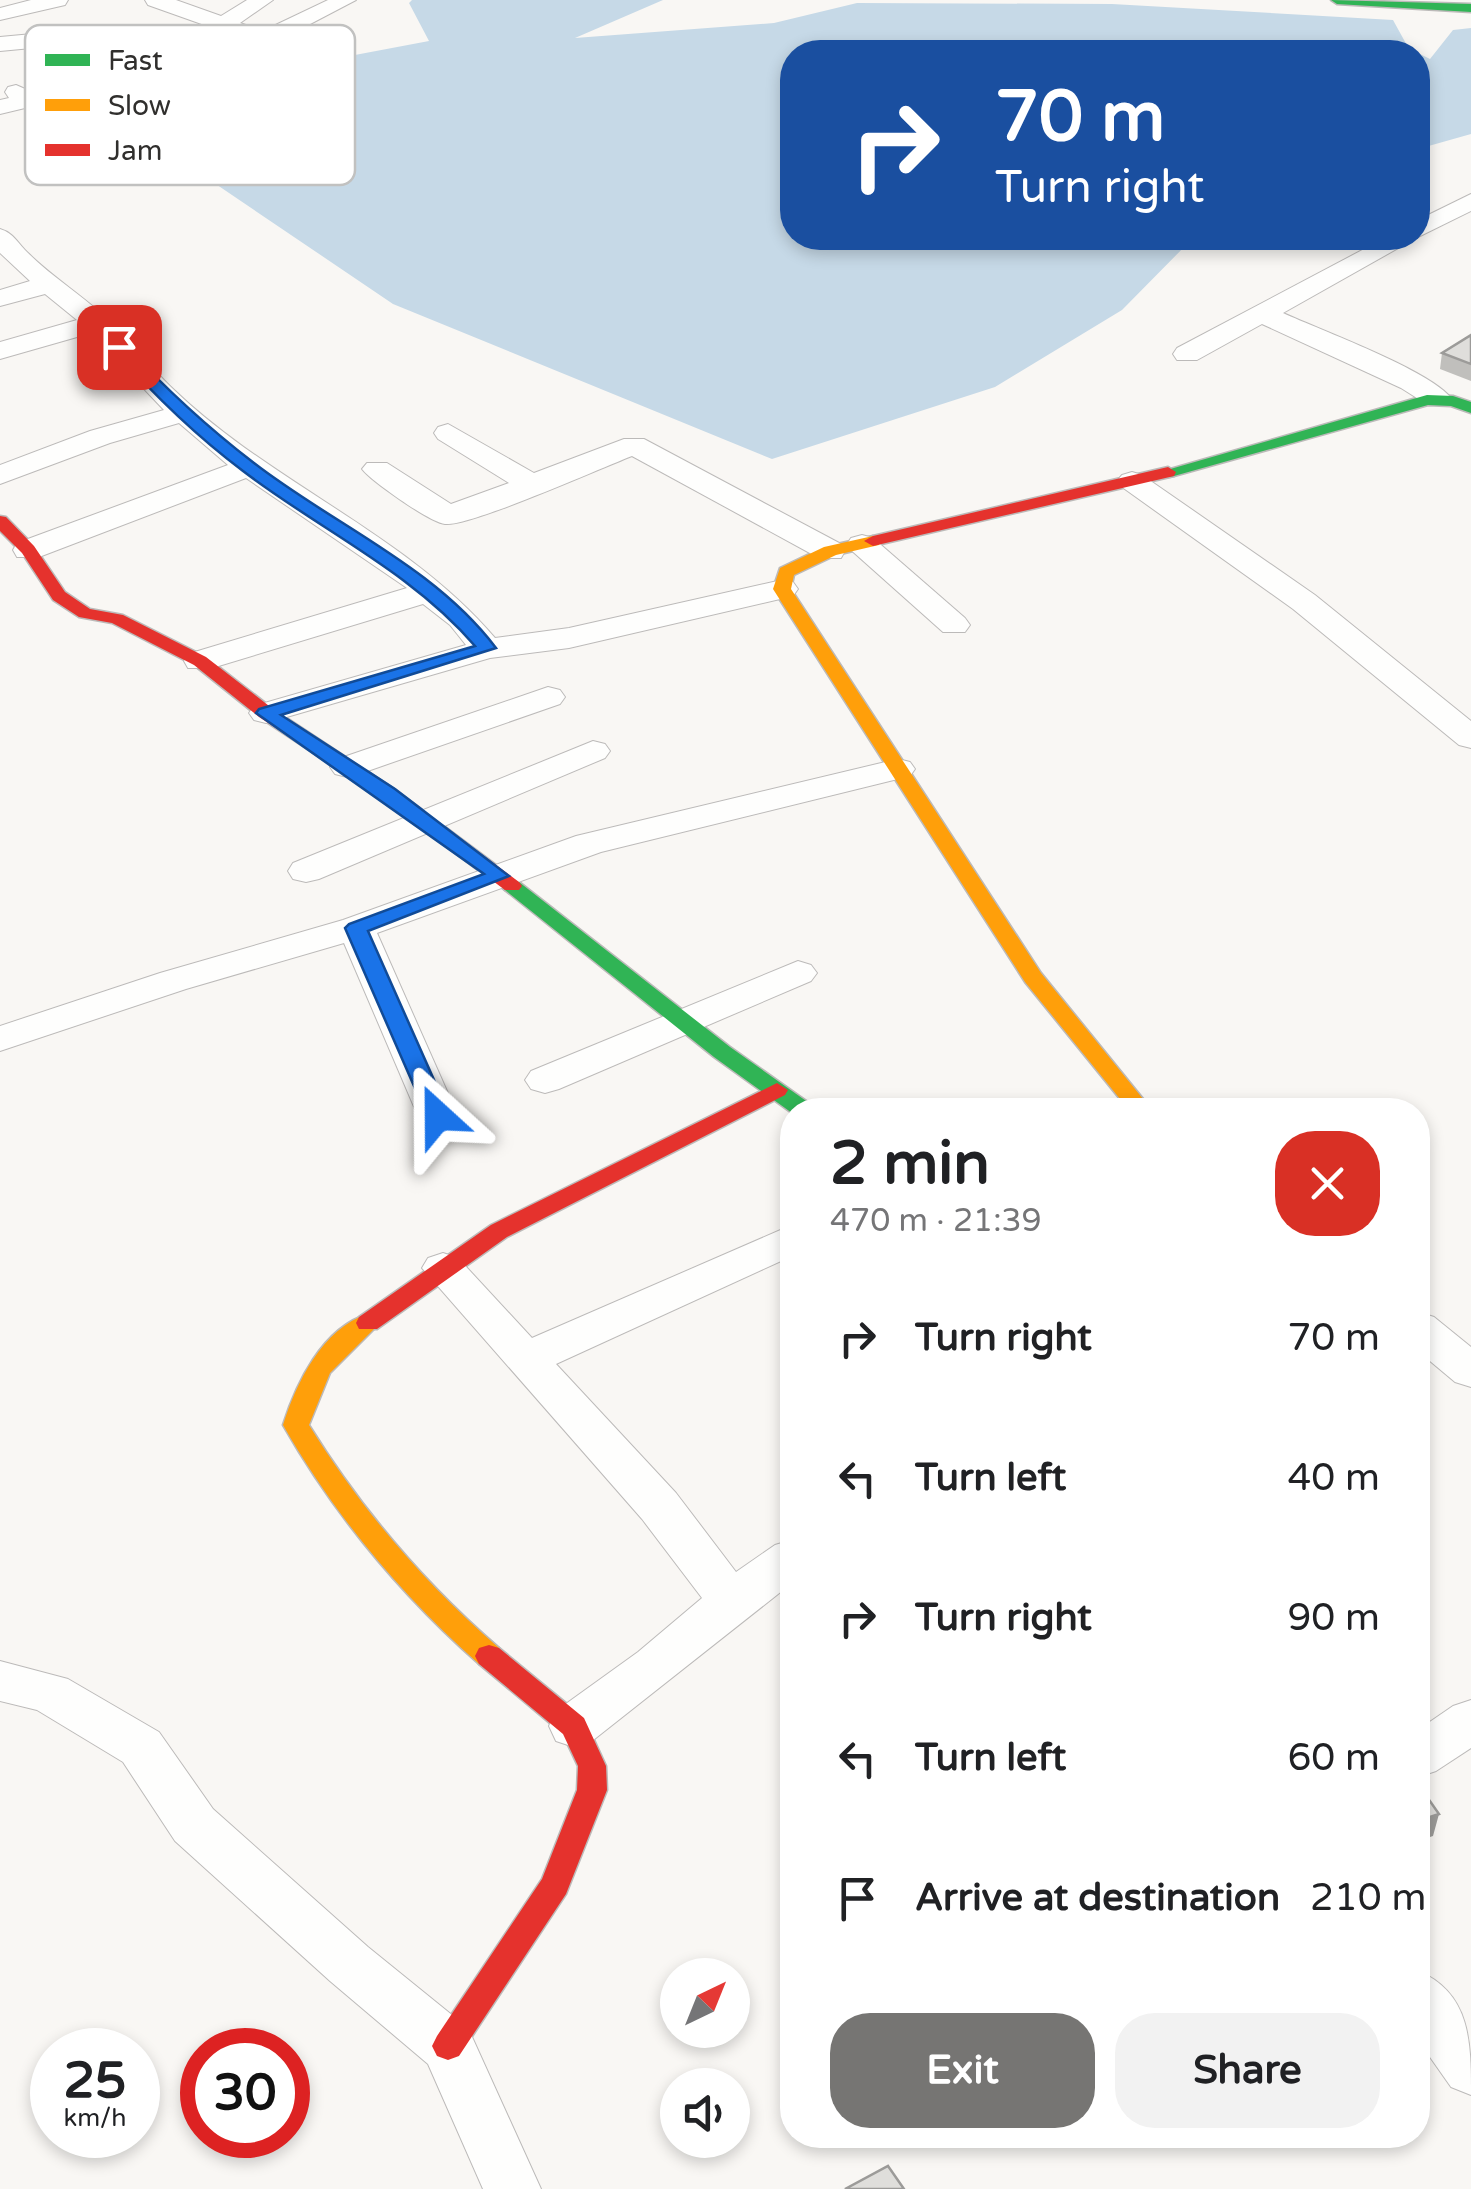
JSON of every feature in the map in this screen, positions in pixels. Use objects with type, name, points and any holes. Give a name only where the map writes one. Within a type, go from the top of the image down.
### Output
[{"type":"street","points":[[0,14],[58,0]]},
{"type":"street","points":[[156,0],[224,25]]},
{"type":"street","points":[[221,24],[262,0]]},
{"type":"street","points":[[293,25],[345,0]]},
{"type":"street","points":[[1337,0],[1471,4]]},
{"type":"street","points":[[1455,0],[1471,4]]},
{"type":"street","points":[[0,44],[25,42]]},
{"type":"street","points":[[0,81],[25,95]]},
{"type":"street","points":[[0,107],[25,100]]},
{"type":"street","points":[[1430,224],[1468,206]]},
{"type":"street","points":[[0,237],[97,323],[163,395],[249,468],[414,578],[461,618],[486,648]]},
{"type":"street","points":[[1187,354],[1381,250]]},
{"type":"street","points":[[0,298],[50,284]]},
{"type":"street","points":[[1262,314],[1411,382],[1438,399],[1471,408]]},
{"type":"street","points":[[0,351],[97,323]]},
{"type":"street","points":[[1131,1098],[1033,977],[782,589],[786,572],[830,552],[1132,482],[1438,399]]},
{"type":"street","points":[[0,475],[100,437],[184,413]]},
{"type":"street","points":[[448,433],[535,486]]},
{"type":"street","points":[[378,469],[448,516],[535,486],[634,444],[830,552]]},
{"type":"street","points":[[28,550],[249,468]]},
{"type":"street","points":[[1132,482],[1304,602],[1471,738]]},
{"type":"street","points":[[0,521],[28,550],[59,596],[85,613],[117,619],[200,661],[266,713],[499,876],[685,1023],[787,1098]]},
{"type":"street","points":[[862,544],[954,625]]},
{"type":"street","points":[[266,713],[486,648],[569,638],[782,589]]},
{"type":"street","points":[[200,661],[428,592]]},
{"type":"street","points":[[347,767],[548,698]]},
{"type":"street","points":[[306,871],[593,752]]},
{"type":"street","points":[[0,1039],[173,981],[356,928],[590,844],[898,769]]},
{"type":"street","points":[[356,928],[438,1116]]},
{"type":"street","points":[[545,1080],[798,973]]},
{"type":"street","points":[[448,2046],[555,1885],[592,1790],[592,1766],[574,1726],[443,1618],[336,1494],[296,1425],[306,1389],[332,1348],[500,1231],[777,1090]]},
{"type":"street","points":[[526,1359],[780,1243]]},
{"type":"street","points":[[443,1268],[658,1506],[731,1601]]},
{"type":"street","points":[[1430,1338],[1471,1371]]},
{"type":"street","points":[[574,1726],[780,1566]]},
{"type":"street","points":[[0,1681],[50,1693],[141,1747],[194,1825],[448,2046],[512,2189]]},
{"type":"street","points":[[1430,1748],[1471,1721]]},
{"type":"street","points":[[1430,2013],[1471,2069]]},
{"type":"water","points":[[663,0],[575,38],[774,23],[857,3],[1112,4],[1393,20],[1404,40],[780,40],[780,250],[1181,250],[1122,310],[995,387],[772,459],[393,304],[217,185],[355,185],[355,55],[429,41],[409,3]]},
{"type":"water","points":[[1471,28],[1471,134],[1430,146],[1430,59],[1453,30]]},
{"type":"building","points":[[1471,335],[1471,364],[1442,353]]},
{"type":"building","points":[[1430,1801],[1439,1814],[1430,1817]]},
{"type":"building","points":[[888,2166],[904,2189],[845,2189]]},
{"type":"traffic: fast","points":[[1337,0],[1471,8]]},
{"type":"traffic: fast","points":[[1168,472],[1427,400],[1453,401],[1471,408]]},
{"type":"traffic: fast","points":[[512,886],[722,1052],[787,1098]]},
{"type":"traffic: slow","points":[[873,541],[830,551],[786,572],[782,589],[1033,977],[1131,1098]]},
{"type":"traffic: slow","points":[[368,1323],[322,1367],[307,1392],[296,1425],[382,1549],[433,1605],[489,1656]]},
{"type":"traffic: jam","points":[[873,541],[1168,472]]},
{"type":"traffic: jam","points":[[0,521],[28,550],[59,596],[85,613],[117,619],[200,661],[266,713],[387,793],[512,886]]},
{"type":"traffic: jam","points":[[368,1323],[499,1231],[777,1090]]},
{"type":"traffic: jam","points":[[448,2046],[555,1885],[592,1790],[592,1766],[574,1726],[489,1656]]},
{"type":"route","points":[[119,347],[163,395],[249,468],[414,578],[461,618],[486,648],[266,713],[388,794],[499,876],[356,928],[438,1116]]}]
